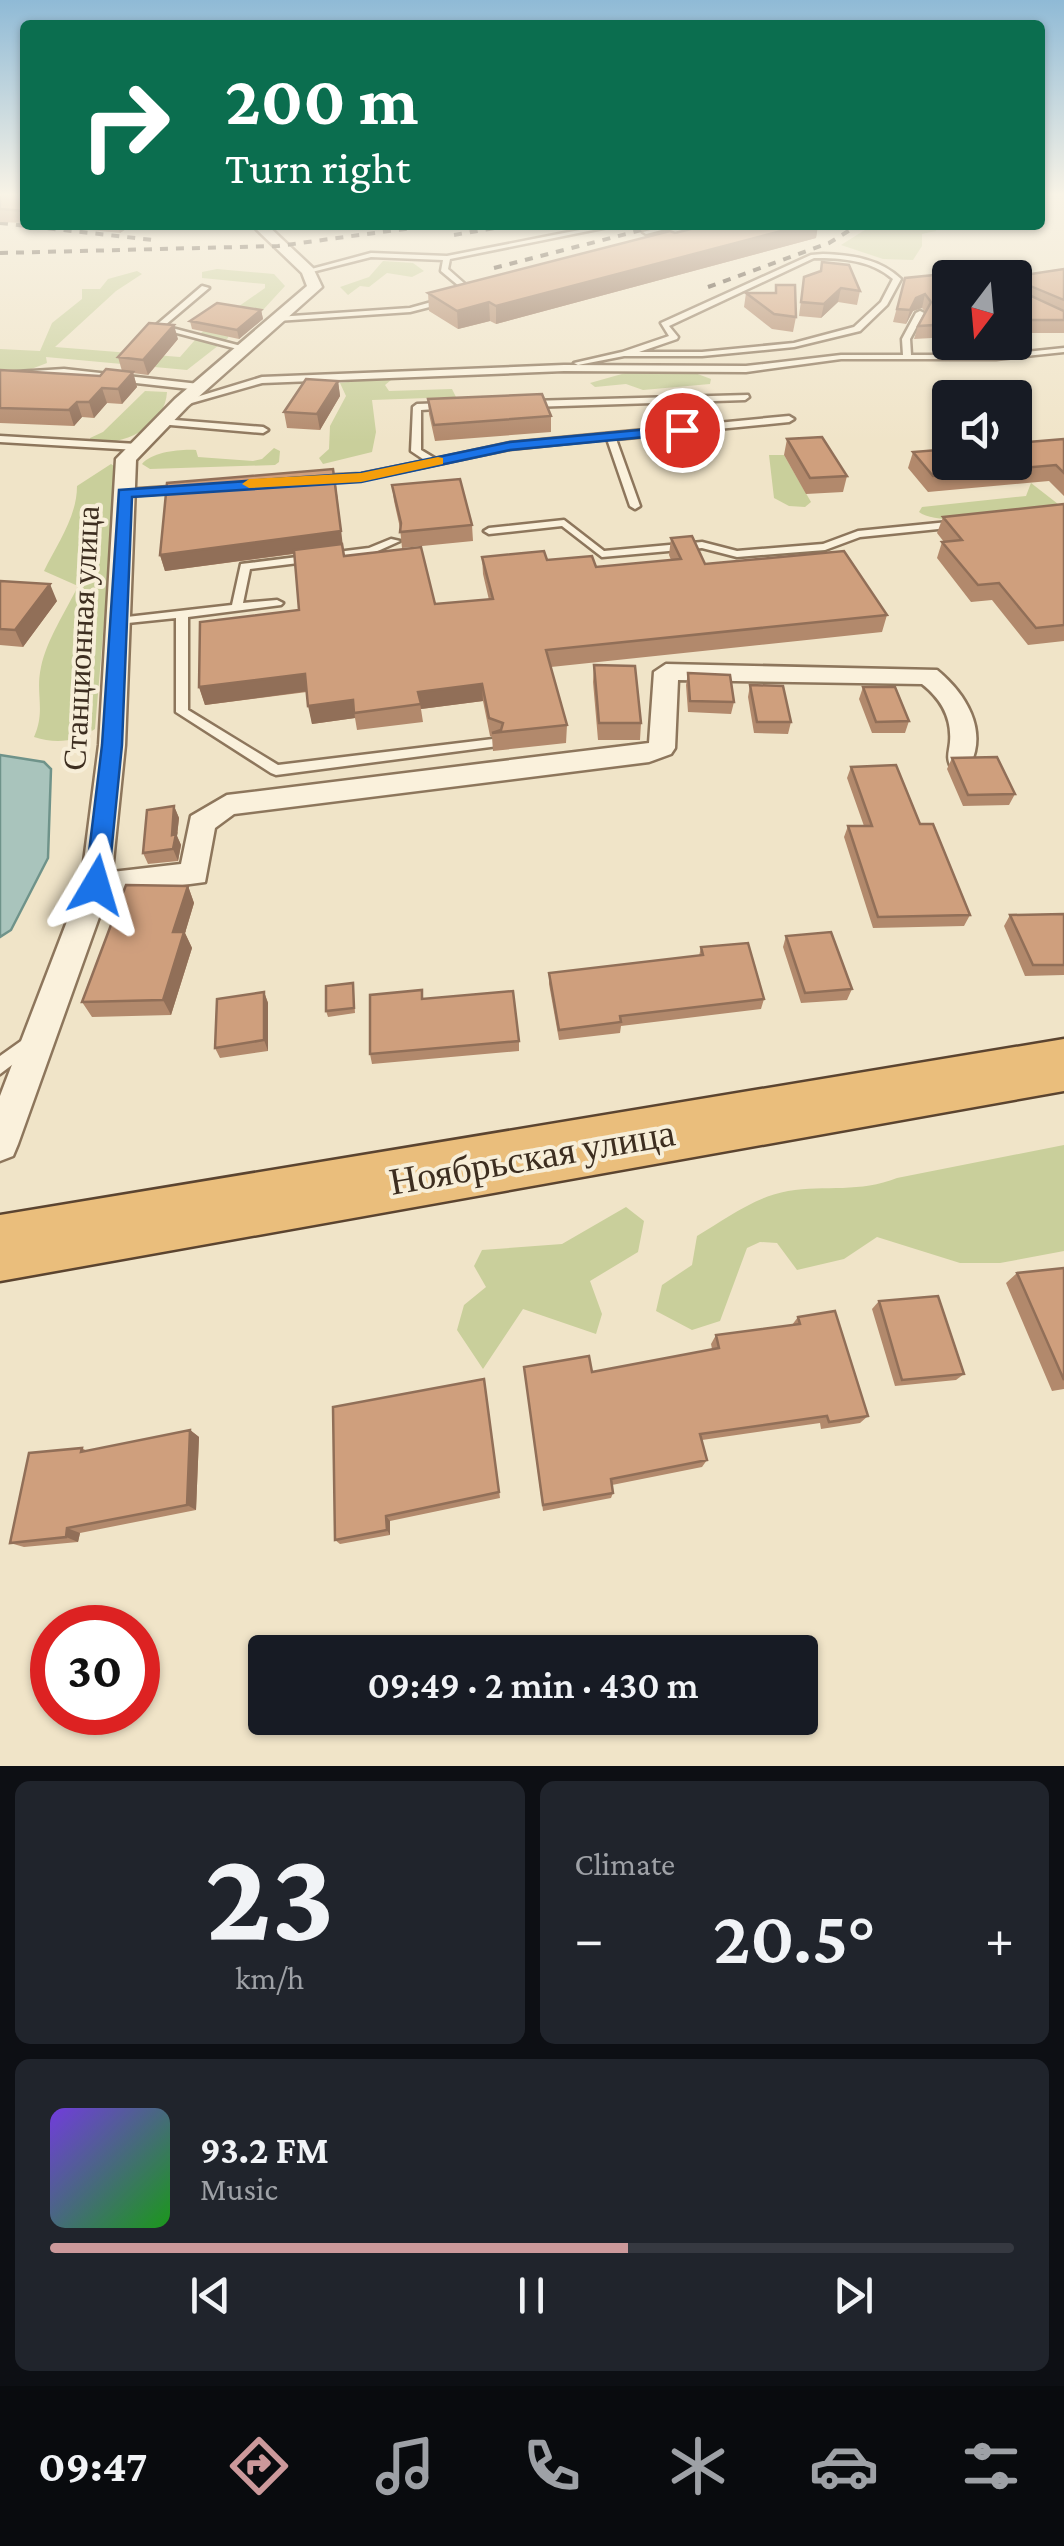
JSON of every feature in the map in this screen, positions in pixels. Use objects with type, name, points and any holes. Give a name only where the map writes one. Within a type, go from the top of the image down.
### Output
[{"type":"highway","name":"Ноябрьская улица","points":[[0,1248],[1064,1064]]},
{"type":"street","name":"Станционная улица","points":[[0,1144],[96,885],[112,745],[126,459],[181,403],[315,288],[310,276]]},
{"type":"street","points":[[96,885],[194,874],[201,823],[227,805],[640,756],[662,748],[666,672],[928,676],[951,693],[963,718],[960,760]]},
{"type":"lane","points":[[452,276],[471,294]]},
{"type":"lane","points":[[624,354],[674,337],[664,325],[768,276]]},
{"type":"lane","points":[[564,368],[584,360],[624,354],[702,354],[775,347],[857,329],[884,303],[897,279],[895,276]]},
{"type":"lane","points":[[205,288],[158,328],[242,349]]},
{"type":"lane","points":[[277,319],[410,310],[489,289]]},
{"type":"lane","points":[[908,358],[906,340],[920,313]]},
{"type":"lane","points":[[181,403],[262,380],[564,368],[746,369],[841,358],[996,358],[1064,350]]},
{"type":"lane","points":[[0,376],[64,372],[199,387]]},
{"type":"lane","points":[[514,405],[746,397]]},
{"type":"lane","points":[[435,462],[416,451],[417,407],[456,406]]},
{"type":"lane","points":[[312,479],[361,477],[510,446],[789,420]]},
{"type":"lane","points":[[162,422],[263,430]]},
{"type":"lane","points":[[610,436],[635,506]]},
{"type":"lane","points":[[0,439],[137,447]]},
{"type":"lane","points":[[124,493],[200,488]]},
{"type":"lane","points":[[489,531],[564,522],[602,554],[702,545],[738,554],[825,547],[858,534],[971,523]]},
{"type":"lane","points":[[237,607],[245,566],[371,551],[395,541]]},
{"type":"lane","points":[[118,621],[277,603]]},
{"type":"lane","points":[[182,614],[182,712],[276,770],[493,743]]},
{"type":"lane","points":[[0,1066],[42,1032]]},
{"type":"green space","points":[[138,276],[116,291],[55,347],[180,357],[202,332],[265,288],[265,284],[202,278],[276,276],[285,286],[262,311],[230,327],[228,338],[187,370],[46,357],[47,363],[26,371],[0,370],[0,349],[40,351],[52,323],[82,299],[82,289],[100,289],[108,279]]},
{"type":"green space","points":[[383,276],[348,295],[340,287]]},
{"type":"green space","points":[[636,370],[695,373],[711,379],[710,384],[643,390],[626,384],[595,387],[590,383]]},
{"type":"green space","points":[[391,380],[385,385],[389,391],[452,389],[456,397],[372,400],[376,432],[372,452],[323,464],[319,458],[329,449],[330,426],[346,396],[340,383]]},
{"type":"green space","points":[[145,391],[167,392],[159,416],[150,425],[116,441],[91,442],[90,438],[103,432]]},
{"type":"green space","points":[[274,448],[280,451],[275,465],[150,469],[142,464],[159,454],[189,450],[196,450],[198,457],[253,461],[262,459]]},
{"type":"green space","points":[[769,455],[784,455],[811,502],[805,507],[789,506],[774,498]]},
{"type":"green space","points":[[111,464],[117,468],[95,729],[58,741],[34,737],[39,718],[41,667],[78,586],[44,571],[70,519],[77,486]]},
{"type":"green space","points":[[1031,483],[1058,504],[1058,509],[965,519],[930,517],[919,512],[922,507],[1026,496]]},
{"type":"green space","points":[[1064,1145],[1064,1251],[1000,1263],[960,1263],[877,1237],[844,1259],[797,1270],[777,1243],[760,1242],[747,1248],[720,1321],[692,1330],[656,1311],[662,1285],[692,1265],[697,1236],[764,1198],[788,1191],[870,1186]]},
{"type":"green space","points":[[626,1207],[644,1221],[638,1252],[590,1281],[602,1314],[596,1334],[523,1309],[483,1369],[457,1330],[464,1305],[486,1287],[474,1266],[482,1250],[562,1244]]},
{"type":"water","points":[[0,755],[44,762],[51,769],[48,858],[11,930],[0,937]]},
{"type":"building","points":[[493,276],[609,276],[496,306],[489,302],[457,311],[428,293]]},
{"type":"building","points":[[854,276],[860,291],[841,288],[824,304],[801,302],[804,277]]},
{"type":"building","points":[[932,276],[932,325],[918,326],[931,302],[925,294],[916,298],[910,310],[897,309],[905,278]]},
{"type":"building","points":[[1032,276],[1064,276],[1064,300],[1032,287]]},
{"type":"building","points":[[776,285],[795,285],[796,317],[774,314],[746,293],[776,293]]},
{"type":"building","points":[[1032,296],[1064,311],[1064,320],[1032,320]]},
{"type":"building","points":[[217,303],[261,310],[237,330],[190,321]]},
{"type":"building","points":[[149,323],[174,325],[143,360],[118,357]]},
{"type":"building","points":[[106,369],[133,372],[118,389],[102,388],[89,402],[77,402],[69,410],[0,408],[0,370],[100,376]]},
{"type":"building","points":[[306,379],[338,381],[317,414],[284,412]]},
{"type":"building","points":[[542,394],[551,416],[434,425],[428,399]]},
{"type":"building","points":[[822,437],[847,476],[810,478],[787,439]]},
{"type":"building","points":[[1064,439],[1064,473],[1056,465],[1032,467],[1032,442]]},
{"type":"building","points":[[932,450],[932,475],[913,452]]},
{"type":"building","points":[[333,469],[341,531],[160,555],[167,483]]},
{"type":"building","points":[[460,479],[472,525],[400,532],[392,485]]},
{"type":"building","points":[[1064,504],[1064,625],[1036,628],[999,583],[978,585],[942,542],[962,540],[943,517]]},
{"type":"building","points":[[692,536],[705,564],[844,551],[887,615],[546,650],[567,725],[492,733],[501,730],[503,723],[489,718],[482,684],[418,692],[421,704],[354,713],[353,700],[308,706],[305,674],[199,687],[200,622],[299,610],[294,550],[342,544],[344,556],[421,547],[435,604],[493,599],[482,557],[544,551],[547,560],[592,556],[596,567],[681,559],[671,538]]},
{"type":"building","points":[[0,581],[50,584],[15,630],[0,629]]},
{"type":"building","points":[[594,665],[635,666],[641,723],[599,723]]},
{"type":"building","points":[[688,673],[730,675],[734,702],[690,701]]},
{"type":"building","points":[[750,685],[783,686],[791,722],[757,722]]},
{"type":"building","points":[[863,687],[895,687],[909,721],[876,722]]},
{"type":"building","points":[[997,757],[1015,794],[968,795],[952,758]]},
{"type":"building","points":[[896,765],[920,824],[933,824],[970,915],[878,917],[848,826],[872,826],[851,767]]},
{"type":"building","points":[[174,806],[173,849],[143,853],[147,810]]},
{"type":"building","points":[[126,885],[188,886],[173,932],[184,932],[163,1000],[82,1002]]},
{"type":"building","points":[[1064,914],[1064,965],[1033,965],[1010,915]]},
{"type":"building","points":[[831,932],[852,989],[805,993],[786,936]]},
{"type":"building","points":[[748,943],[764,999],[620,1016],[621,1022],[559,1030],[549,973],[703,955],[701,947]]},
{"type":"building","points":[[353,983],[354,1008],[326,1011],[326,986]]},
{"type":"building","points":[[422,990],[422,999],[513,991],[519,1041],[370,1054],[370,995]]},
{"type":"building","points":[[264,992],[264,1040],[215,1048],[217,999]]},
{"type":"building","points":[[1064,1268],[1064,1380],[1017,1273]]},
{"type":"building","points":[[938,1296],[964,1374],[902,1380],[879,1301]]},
{"type":"building","points":[[835,1311],[868,1416],[829,1422],[827,1416],[700,1434],[707,1460],[611,1479],[613,1493],[543,1505],[524,1367],[589,1356],[592,1372],[719,1348],[716,1335],[800,1324],[798,1317]]},
{"type":"building","points":[[484,1379],[499,1492],[386,1516],[387,1530],[335,1540],[333,1407]]},
{"type":"building","points":[[190,1430],[187,1505],[67,1528],[66,1537],[10,1543],[29,1453],[82,1448],[81,1452]]},
{"type":"railway","points":[[708,287],[737,276]]},
{"type":"slow traffic","points":[[249,484],[361,477],[438,461]]},
{"type":"route","points":[[96,885],[112,745],[124,493],[361,477],[510,446],[682,430]]}]
